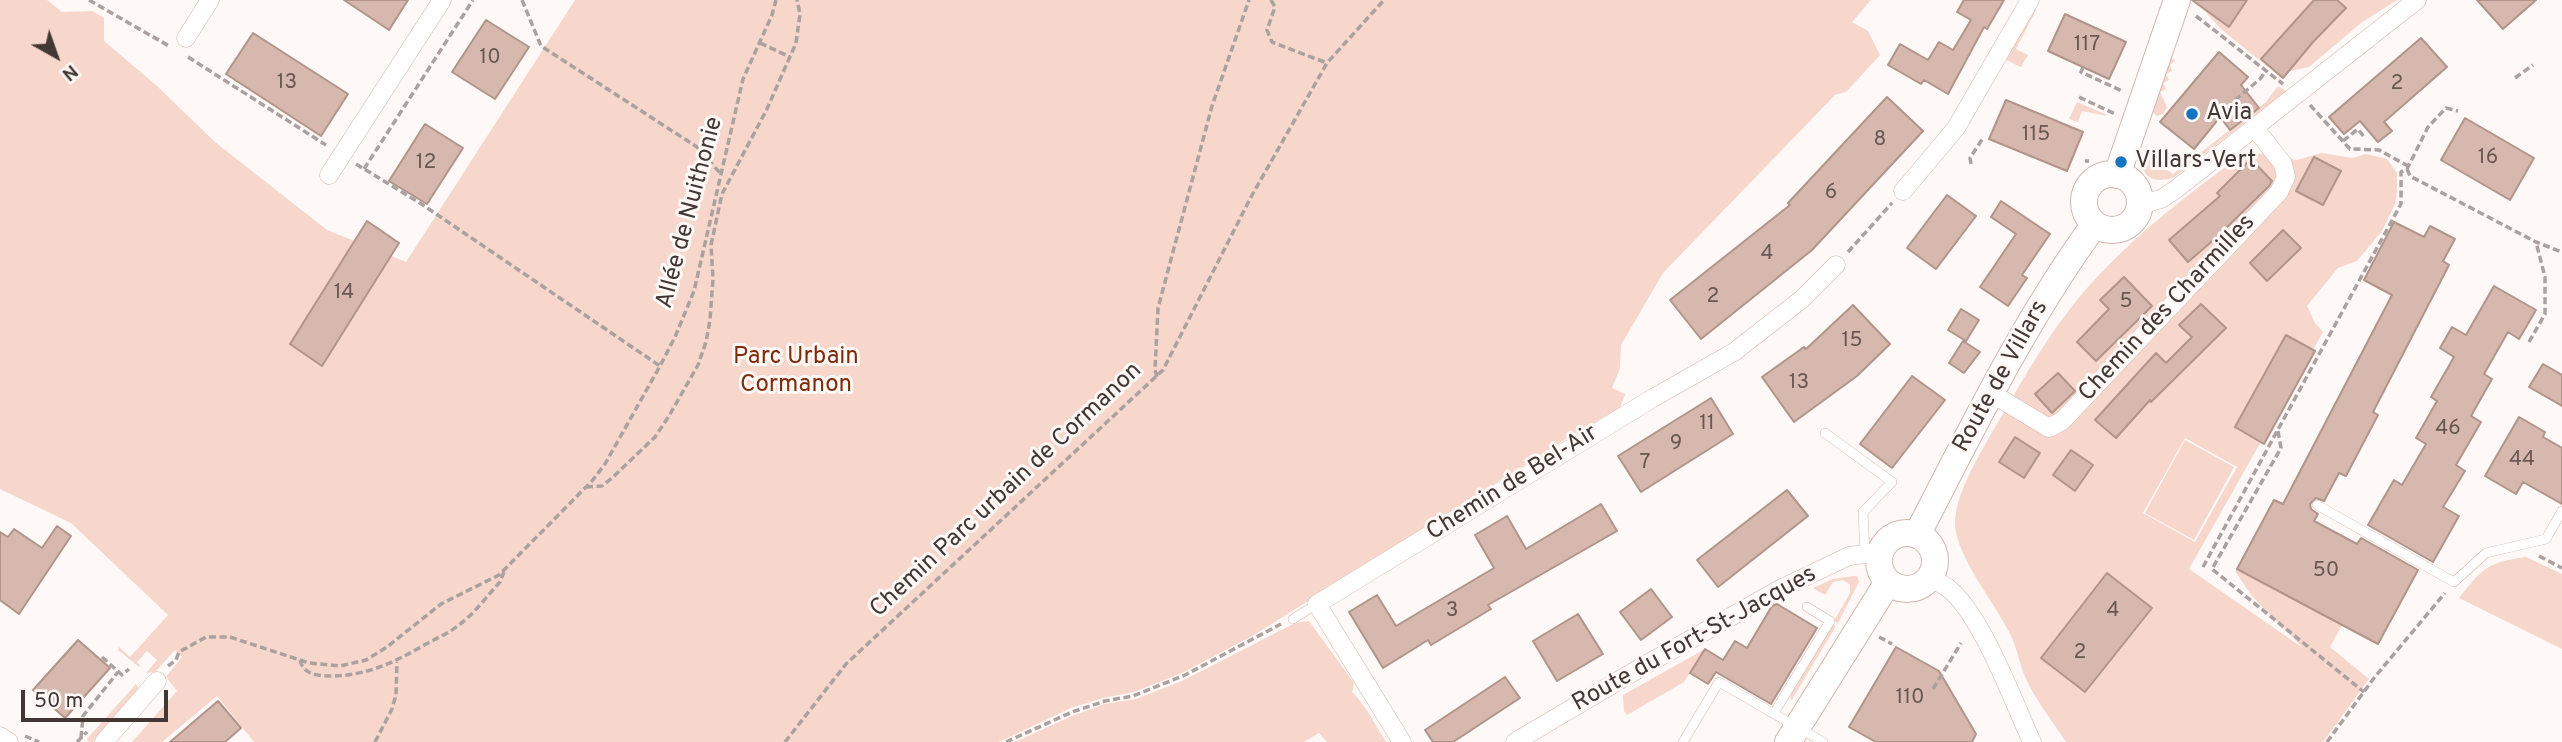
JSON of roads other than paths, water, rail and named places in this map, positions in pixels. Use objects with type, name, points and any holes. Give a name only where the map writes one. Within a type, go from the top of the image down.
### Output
[{"type":"main road","points":[[2117,174],[2184,9]]},
{"type":"main road","points":[[2117,174],[2132,182],[2139,205],[2137,214],[2123,228],[2104,229],[2095,224],[2085,209],[2086,190],[2099,177],[2117,174]]},
{"type":"main road","name":"Route de Villars","points":[[1917,535],[2043,300],[2095,224]]},
{"type":"main road","points":[[1905,533],[1917,535],[1927,542],[1933,553],[1934,566],[1929,578],[1914,588],[1905,589],[1888,582],[1872,553],[1895,536],[1905,533]]},
{"type":"main road","points":[[1793,734],[1888,582]]},
{"type":"street","points":[[186,38],[210,0]]},
{"type":"street","points":[[328,175],[442,0]]},
{"type":"street","points":[[1903,191],[1956,128],[2030,0]]},
{"type":"street","points":[[2139,205],[2161,199],[2175,190],[2417,0]]},
{"type":"street","name":"Chemin des Charmilles","points":[[1991,393],[2049,428],[2062,421],[2279,192],[2286,177],[2283,164],[2254,127]]},
{"type":"street","name":"Chemin de Bel-Air","points":[[1317,604],[1641,405],[1734,352],[1802,299],[1836,265]]},
{"type":"street","name":"Route du Fort-St-Jacques","points":[[1515,742],[1780,589],[1849,556],[1872,553]]},
{"type":"street","points":[[1929,578],[1947,587],[1962,602],[1987,643],[2032,742]]},
{"type":"street","points":[[1317,604],[1402,742]]},
{"type":"street","points":[[104,742],[157,681]]},
{"type":"street","points":[[0,736],[9,742]]},
{"type":"lane","points":[[1825,433],[1892,482],[1863,512],[1872,553]]},
{"type":"lane","points":[[2317,505],[2454,582],[2486,553],[2546,538],[2562,511]]},
{"type":"lane","points":[[1293,619],[1317,604]]},
{"type":"lane","points":[[1774,713],[1830,621],[1807,607]]},
{"type":"lane","points":[[1683,742],[1722,678],[1774,713],[1793,734],[1823,742]]},
{"type":"place","name":"Avia","points":[[2192,114]]},
{"type":"place","name":"Villars-Vert","points":[[2121,162]]},
{"type":"park label","name":"Parc Urbain Cormanon","points":[[796,372]]}]
